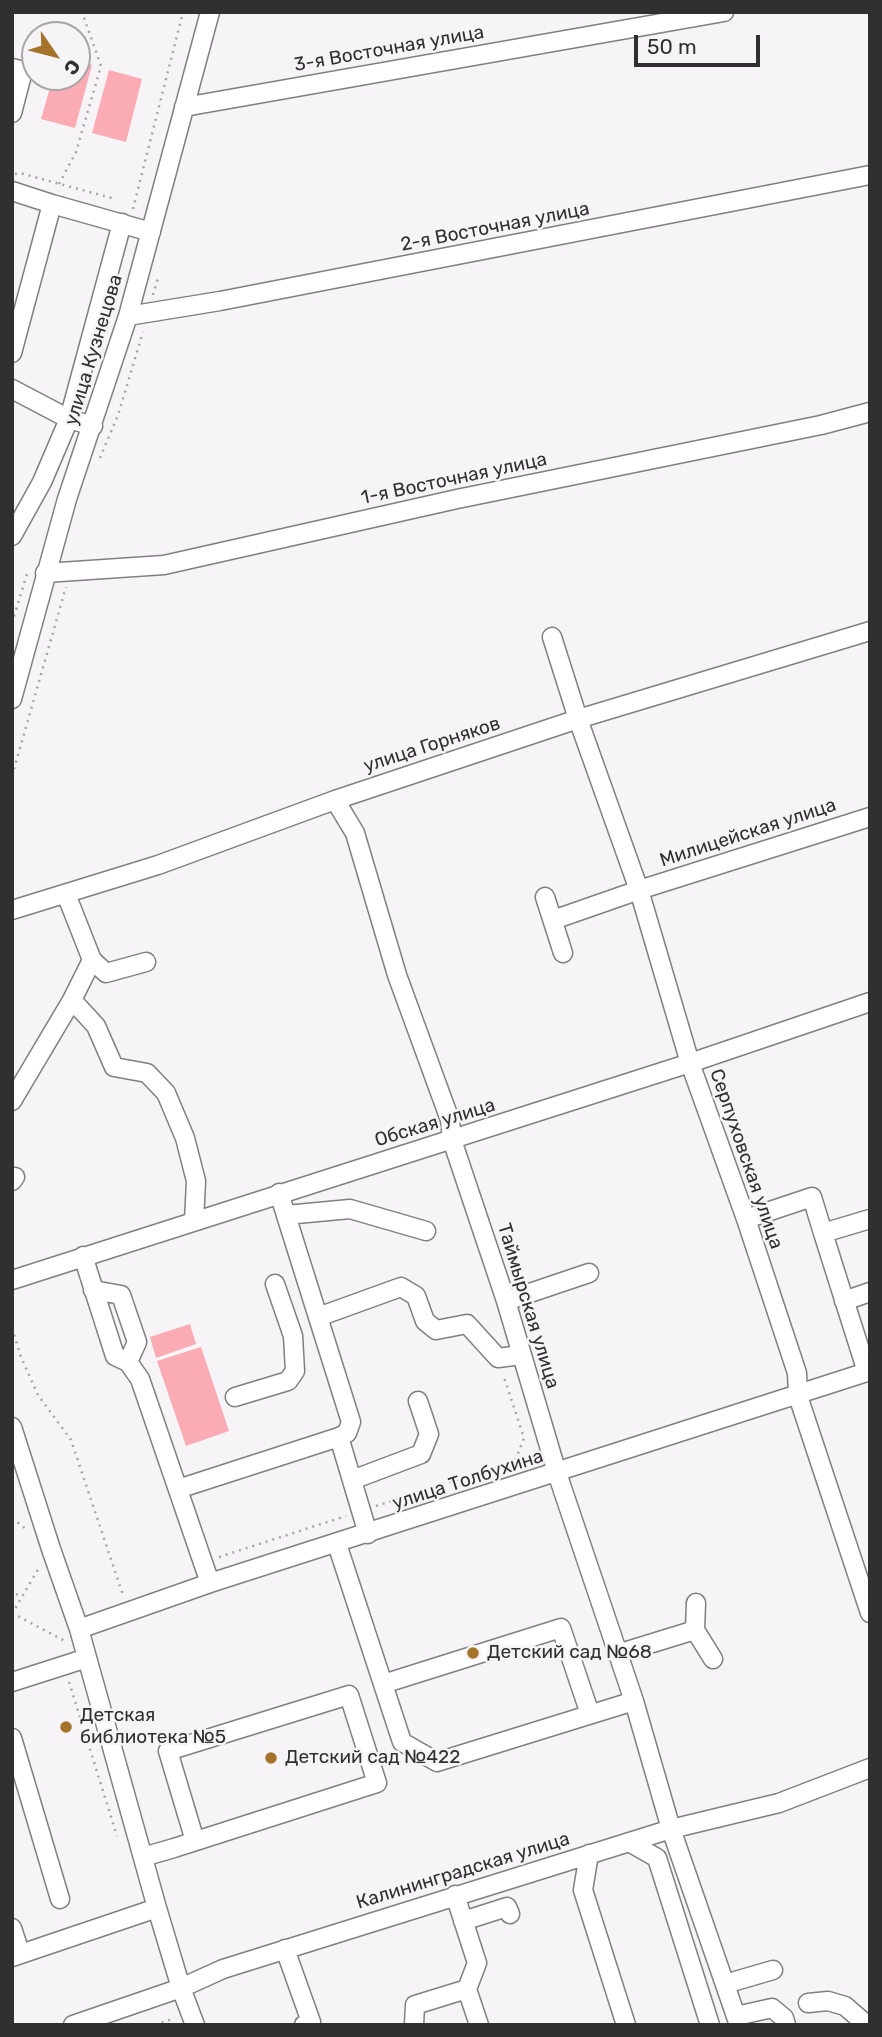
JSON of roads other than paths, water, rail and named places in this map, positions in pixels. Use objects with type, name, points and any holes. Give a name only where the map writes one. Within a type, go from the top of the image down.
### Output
[{"type":"street","name":"улица Кузнецова","points":[[12,699],[19,642],[45,573],[128,316],[210,12]]},
{"type":"street","name":"3-я Восточная улица","points":[[184,107],[724,12]]},
{"type":"street","points":[[12,68],[23,71],[12,113]]},
{"type":"street","name":"2-я Восточная улица","points":[[128,316],[220,301],[870,175]]},
{"type":"street","points":[[12,191],[150,232]]},
{"type":"street","points":[[12,352],[52,204]]},
{"type":"street","points":[[12,536],[42,482],[69,419],[126,224]]},
{"type":"street","points":[[12,388],[69,419],[93,426]]},
{"type":"street","name":"1-я Восточная улица","points":[[45,573],[164,565],[457,499],[821,425],[870,412]]},
{"type":"street","name":"улица Горняков","points":[[12,910],[158,865],[335,800],[578,719],[870,631]]},
{"type":"street","name":"Серпуховская улица","points":[[552,637],[639,890],[690,1063],[797,1373],[798,1396],[864,1574],[870,1613]]},
{"type":"street","name":"Таймырская улица","points":[[335,800],[355,833],[397,975],[450,1120],[452,1140],[506,1301],[557,1473],[634,1700],[671,1829],[738,2020]]},
{"type":"street","name":"Милицейская улица","points":[[553,920],[870,817]]},
{"type":"street","points":[[66,894],[92,960],[106,973],[146,962]]},
{"type":"street","points":[[545,897],[564,953]]},
{"type":"street","points":[[12,1101],[72,1000],[92,960]]},
{"type":"street","points":[[72,1000],[96,1026],[114,1067],[147,1073],[166,1093],[185,1138],[196,1181],[194,1221]]},
{"type":"street","name":"Обская улица","points":[[12,1280],[690,1063],[870,1002]]},
{"type":"street","points":[[178,1489],[339,1437],[347,1433],[351,1422],[279,1193]]},
{"type":"street","points":[[746,1219],[812,1197],[869,1372]]},
{"type":"street","points":[[286,1215],[351,1209],[426,1231]]},
{"type":"street","points":[[823,1233],[870,1219]]},
{"type":"street","points":[[83,1256],[115,1356],[128,1362],[140,1380],[210,1583]]},
{"type":"street","points":[[506,1301],[589,1273]]},
{"type":"street","points":[[234,1398],[288,1381],[296,1371],[293,1336],[275,1283]]},
{"type":"street","points":[[293,1336],[401,1287],[416,1296],[425,1321],[436,1330],[467,1324],[498,1359],[521,1355]]},
{"type":"street","points":[[93,1290],[121,1295],[137,1342],[128,1362]]},
{"type":"street","points":[[844,1301],[870,1292]]},
{"type":"street","name":"улица Толбухина","points":[[74,1636],[128,1612],[210,1583],[869,1372]]},
{"type":"street","points":[[352,1480],[421,1454],[429,1434],[418,1401]]},
{"type":"street","points":[[12,1427],[51,1549],[74,1636],[87,1658],[181,1988],[195,2025]]},
{"type":"street","points":[[339,1437],[368,1534]]},
{"type":"street","points":[[337,1544],[402,1742],[437,1762],[634,1700]]},
{"type":"street","points":[[696,1604],[695,1630],[713,1659]]},
{"type":"street","points":[[383,1684],[561,1628],[590,1714]]},
{"type":"street","points":[[617,1654],[695,1630]]},
{"type":"street","points":[[12,1682],[87,1658]]},
{"type":"street","points":[[143,1857],[195,1841],[377,1783],[349,1695],[168,1751],[195,1841]]},
{"type":"street","points":[[12,1738],[60,1899]]},
{"type":"street","name":"Калининградская улица","points":[[73,2025],[181,1988],[223,1969],[671,1829],[779,1803],[870,1769]]},
{"type":"street","points":[[629,1842],[657,1858],[710,2025]]},
{"type":"street","points":[[589,1854],[583,1890],[626,2025]]},
{"type":"street","points":[[455,1895],[477,1963],[467,1989],[479,2025]]},
{"type":"street","points":[[464,1921],[507,1907],[510,1914]]},
{"type":"street","points":[[12,1928],[16,1955],[158,1908]]},
{"type":"street","points":[[285,1950],[311,2022],[304,2025]]},
{"type":"street","points":[[725,1984],[773,1970]]},
{"type":"street","points":[[414,2025],[415,2006],[467,1989]]},
{"type":"street","points":[[808,2003],[828,2000],[845,2006],[867,2025]]},
{"type":"street","points":[[738,2020],[772,2008],[784,2018],[786,2025]]},
{"type":"place","name":"Детский сад №68","points":[[473,1653]]},
{"type":"place","name":"Детская библиотека №5","points":[[66,1727]]},
{"type":"place","name":"Детский сад №422","points":[[271,1758]]}]
